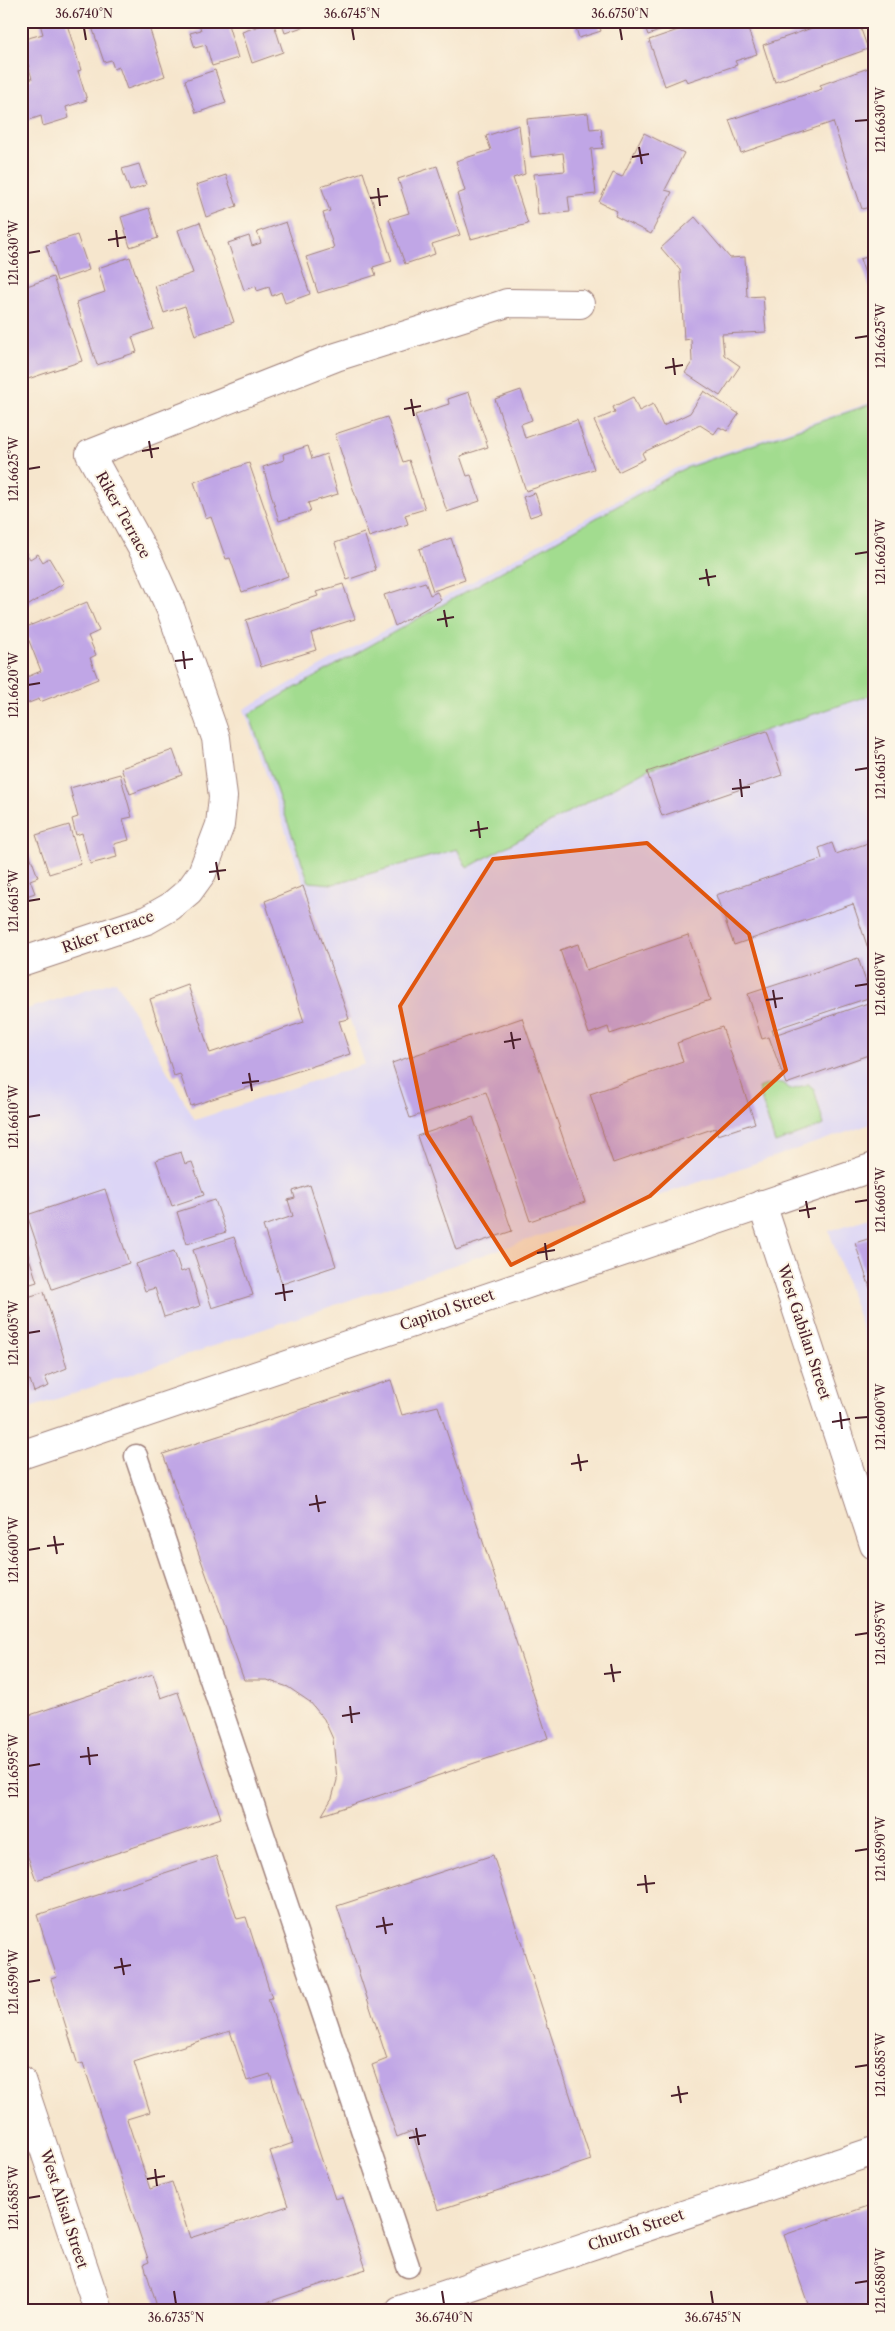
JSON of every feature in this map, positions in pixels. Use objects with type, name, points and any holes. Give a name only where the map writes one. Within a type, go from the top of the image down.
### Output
[{"type":"street","name":"Riker Terrace","points":[[21,962],[147,920],[170,907],[189,891],[202,873],[213,849],[220,825],[223,797],[216,738],[171,610],[149,562],[90,454],[336,357],[507,303],[580,304]]},
{"type":"street","name":"Capitol Street","points":[[21,1455],[874,1167]]},
{"type":"street","name":"West Gabilan Street","points":[[762,1204],[874,1545]]},
{"type":"street","points":[[136,1456],[408,2266]]},
{"type":"street","name":"West Alisal Street","points":[[21,2080],[98,2310]]},
{"type":"street","name":"Church Street","points":[[398,2310],[430,2305],[874,2151]]},
{"type":"highlighted area","points":[[647,843],[749,934],[786,1070],[650,1196],[511,1265],[427,1134],[400,1006],[493,859]]},
{"type":"shaded area","points":[[874,401],[874,1123],[21,1411],[21,1011],[116,981],[195,1120],[365,1064],[244,709],[674,469]]},
{"type":"shaded area","points":[[874,1216],[874,1363],[829,1231]]},
{"type":"green space","points":[[874,403],[874,694],[646,770],[467,868],[457,849],[333,884],[309,882],[249,714],[683,469]]},
{"type":"green space","points":[[773,1083],[783,1083],[791,1090],[808,1084],[814,1089],[824,1125],[775,1143],[758,1088]]},
{"type":"building","points":[[50,21],[66,21],[81,70],[78,71],[87,100],[66,107],[69,118],[43,126],[41,116],[21,123],[21,83],[32,79],[28,64],[21,65],[21,40],[43,34],[40,24]]},
{"type":"building","points":[[90,21],[147,21],[165,76],[127,89],[119,67],[114,69],[111,60],[104,62]]},
{"type":"building","points":[[198,21],[227,21],[238,58],[212,66],[206,45],[195,48],[190,33],[201,30]]},
{"type":"building","points":[[273,21],[283,52],[252,63],[242,32]]},
{"type":"building","points":[[281,21],[317,21],[317,22],[285,33]]},
{"type":"building","points":[[367,21],[381,21],[381,22],[368,26]]},
{"type":"building","points":[[574,21],[598,21],[601,31],[579,38]]},
{"type":"building","points":[[643,21],[665,21],[668,28],[648,35]]},
{"type":"building","points":[[704,21],[745,21],[757,54],[735,61],[737,65],[687,82],[685,78],[665,86],[649,40]]},
{"type":"building","points":[[832,21],[858,21],[868,49],[775,82],[763,45]]},
{"type":"building","points":[[874,66],[874,206],[862,209],[833,122],[741,153],[729,120],[822,89],[820,85]]},
{"type":"building","points":[[215,70],[226,103],[196,113],[185,80]]},
{"type":"building","points":[[588,113],[590,129],[601,128],[603,148],[591,149],[596,194],[568,197],[570,212],[538,215],[534,174],[565,171],[563,153],[531,157],[527,119]]},
{"type":"building","points":[[519,125],[525,174],[513,178],[528,224],[471,239],[457,194],[465,191],[456,161],[491,150],[486,136]]},
{"type":"building","points":[[644,133],[684,153],[665,190],[672,192],[651,234],[615,216],[617,211],[599,202],[613,173],[622,177]]},
{"type":"building","points":[[21,143],[27,160],[21,162]]},
{"type":"building","points":[[139,164],[146,185],[130,191],[122,169]]},
{"type":"building","points":[[437,166],[460,235],[432,244],[435,254],[405,264],[389,219],[409,213],[398,179]]},
{"type":"building","points":[[363,172],[392,261],[373,267],[376,275],[318,293],[306,257],[334,248],[323,213],[330,211],[321,186]]},
{"type":"building","points":[[226,175],[237,206],[206,217],[196,185]]},
{"type":"building","points":[[149,208],[158,238],[130,247],[121,217]]},
{"type":"building","points":[[695,217],[730,258],[745,257],[747,297],[763,296],[766,332],[722,334],[724,355],[740,366],[720,396],[685,373],[692,362],[691,339],[684,340],[680,270],[661,248]]},
{"type":"building","points":[[200,222],[234,322],[195,335],[185,306],[164,313],[155,286],[193,273],[178,230]]},
{"type":"building","points":[[286,222],[310,294],[285,303],[281,292],[272,296],[269,287],[257,291],[256,286],[244,290],[228,243],[249,236],[252,246],[261,243],[257,232]]},
{"type":"building","points":[[77,235],[89,270],[57,281],[46,245]]},
{"type":"building","points":[[874,255],[874,297],[873,297],[860,259]]},
{"type":"building","points":[[130,257],[154,329],[132,337],[137,352],[97,365],[76,302],[105,292],[98,268]]},
{"type":"building","points":[[53,277],[82,361],[28,379],[21,359],[21,288]]},
{"type":"building","points":[[521,390],[532,420],[521,424],[525,438],[577,420],[594,469],[526,491],[495,399]]},
{"type":"building","points":[[704,391],[739,414],[727,431],[719,427],[714,434],[700,425],[642,453],[645,459],[618,472],[594,421],[615,412],[613,407],[633,397],[639,411],[653,404],[663,426],[690,413]]},
{"type":"building","points":[[469,392],[488,447],[460,456],[467,476],[471,475],[480,501],[447,512],[415,415],[449,404],[448,399]]},
{"type":"building","points":[[387,417],[403,462],[409,460],[425,509],[405,515],[408,524],[369,537],[335,434]]},
{"type":"building","points":[[308,446],[312,459],[326,454],[338,494],[308,503],[311,511],[279,521],[263,467],[284,460],[283,454]]},
{"type":"building","points":[[249,463],[288,576],[242,592],[230,558],[226,559],[211,517],[206,519],[194,482]]},
{"type":"building","points":[[535,493],[542,513],[530,517],[523,497]]},
{"type":"building","points":[[364,533],[376,570],[347,580],[335,543]]},
{"type":"building","points":[[451,538],[465,580],[433,591],[419,549]]},
{"type":"building","points":[[21,545],[30,559],[38,554],[43,562],[49,558],[64,583],[21,610]]},
{"type":"building","points":[[425,582],[430,595],[437,592],[441,600],[395,626],[384,595]]},
{"type":"building","points":[[343,584],[355,619],[311,633],[316,650],[261,667],[246,620],[318,596],[316,592]]},
{"type":"building","points":[[87,602],[99,631],[88,636],[96,655],[90,658],[98,679],[40,702],[39,699],[21,706],[21,676],[26,674],[27,677],[41,671],[24,628]]},
{"type":"building","points":[[767,731],[782,775],[662,816],[647,772]]},
{"type":"building","points":[[173,750],[182,775],[130,794],[121,768]]},
{"type":"building","points":[[120,774],[132,817],[123,819],[129,840],[114,844],[117,857],[90,864],[82,833],[76,835],[72,819],[78,817],[70,788]]},
{"type":"building","points":[[69,825],[81,864],[49,874],[36,835]]},
{"type":"building","points":[[21,831],[38,877],[30,880],[35,893],[21,898]]},
{"type":"building","points":[[874,841],[874,897],[871,898],[874,906],[874,966],[853,904],[734,945],[716,895],[822,859],[819,848],[832,843],[836,854]]},
{"type":"building","points":[[303,886],[349,1019],[339,1021],[350,1054],[191,1106],[180,1074],[174,1076],[150,999],[188,985],[210,1053],[304,1022],[265,901]]},
{"type":"building","points":[[688,935],[710,1000],[610,1034],[608,1027],[589,1034],[560,950],[578,944],[586,970]]},
{"type":"building","points":[[858,958],[871,997],[772,1030],[774,1035],[874,1001],[874,1053],[786,1084],[769,1037],[762,1039],[748,994]]},
{"type":"building","points":[[522,1018],[585,1202],[530,1221],[486,1092],[410,1118],[392,1063]]},
{"type":"building","points":[[722,1027],[755,1123],[718,1135],[715,1128],[613,1163],[590,1094],[683,1062],[677,1043]]},
{"type":"building","points":[[473,1117],[512,1231],[456,1250],[417,1136]]},
{"type":"building","points":[[181,1152],[185,1164],[192,1162],[204,1195],[172,1206],[156,1160]]},
{"type":"building","points":[[310,1185],[336,1266],[282,1284],[263,1226],[293,1216],[288,1200],[295,1198],[293,1191]]},
{"type":"building","points":[[105,1189],[129,1263],[52,1289],[27,1215]]},
{"type":"building","points":[[215,1200],[226,1232],[187,1244],[177,1212]]},
{"type":"building","points":[[21,1233],[37,1282],[21,1287]]},
{"type":"building","points":[[234,1237],[253,1295],[212,1308],[193,1250]]},
{"type":"building","points":[[874,1237],[874,1297],[873,1297],[855,1243]]},
{"type":"building","points":[[174,1251],[181,1272],[189,1269],[200,1306],[164,1317],[155,1288],[145,1291],[136,1264]]},
{"type":"building","points":[[44,1292],[67,1368],[45,1377],[49,1386],[34,1392],[30,1380],[21,1383],[21,1299]]},
{"type":"building","points":[[391,1380],[402,1415],[438,1406],[548,1738],[322,1815],[332,1798],[337,1780],[333,1739],[324,1719],[310,1702],[288,1687],[267,1680],[244,1680],[163,1454]]},
{"type":"building","points":[[153,1674],[161,1698],[178,1692],[221,1818],[36,1880],[21,1837],[21,1718]]},
{"type":"building","points":[[493,1855],[591,2160],[438,2210],[412,2131],[397,2137],[372,2065],[387,2059],[337,1906]]},
{"type":"building","points":[[216,1856],[237,1919],[246,1917],[272,1998],[268,1999],[335,2199],[342,2197],[366,2269],[245,2310],[158,2310],[144,2264],[149,2262],[83,2063],[78,2065],[51,1979],[57,1977],[37,1915]],"holes":[[[230,2031],[247,2081],[270,2074],[293,2143],[270,2151],[288,2206],[190,2238],[172,2182],[150,2189],[127,2119],[150,2112],[134,2062]]]},
{"type":"building","points":[[874,2204],[874,2310],[810,2310],[784,2235]]}]
